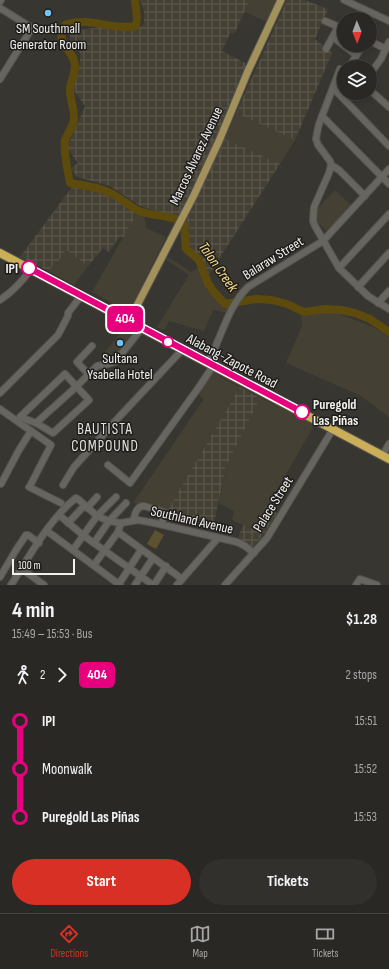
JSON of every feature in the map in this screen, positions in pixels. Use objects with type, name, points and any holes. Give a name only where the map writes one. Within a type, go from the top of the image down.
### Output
[{"type":"highway","name":"Alabang-Zapote Road","points":[[0,253],[31,269],[80,300],[129,321],[386,457]]},
{"type":"main road","name":"Marcos Alvarez Avenue","points":[[129,321],[181,221],[219,141],[281,0]]},
{"type":"street","points":[[344,0],[389,21]]},
{"type":"street","points":[[0,8],[32,28],[0,79]]},
{"type":"street","points":[[325,21],[337,26]]},
{"type":"street","points":[[326,49],[337,32]]},
{"type":"street","points":[[333,37],[356,55]]},
{"type":"street","points":[[377,63],[389,42]]},
{"type":"street","points":[[377,44],[386,49]]},
{"type":"street","points":[[353,60],[358,52]]},
{"type":"street","points":[[337,77],[317,133],[316,139],[318,145],[330,161],[331,165],[314,207],[313,221],[339,268],[368,296],[389,309]]},
{"type":"street","points":[[333,88],[389,146]]},
{"type":"street","points":[[377,96],[389,107]]},
{"type":"street","points":[[322,116],[389,184]]},
{"type":"street","points":[[331,165],[339,170],[365,196]]},
{"type":"street","name":"Balaraw Street","points":[[108,465],[130,483],[211,364],[238,298],[248,287],[323,241],[389,169]]},
{"type":"street","points":[[339,268],[389,214]]},
{"type":"street","points":[[358,287],[389,253]]},
{"type":"street","points":[[0,300],[25,278],[31,269]]},
{"type":"street","points":[[378,303],[389,291]]},
{"type":"street","points":[[0,393],[58,335],[68,316],[71,316],[80,300]]},
{"type":"street","points":[[36,423],[89,375],[96,366],[114,362],[142,328]]},
{"type":"street","points":[[89,375],[77,362],[92,346]]},
{"type":"street","points":[[63,485],[74,467],[183,349]]},
{"type":"street","points":[[65,374],[76,387],[89,400],[53,434],[36,423],[20,417],[65,374]]},
{"type":"street","points":[[0,409],[51,445],[30,487],[61,503]]},
{"type":"street","name":"Palace Street","points":[[225,585],[267,538],[333,429]]},
{"type":"street","points":[[0,484],[31,431]]},
{"type":"street","points":[[386,457],[389,444]]},
{"type":"street","points":[[68,523],[98,497]]},
{"type":"street","points":[[73,550],[97,516],[116,497]]},
{"type":"street","name":"Southland Avenue","points":[[59,515],[76,498],[97,516],[109,521],[122,523],[138,520],[162,524],[237,542],[254,553]]},
{"type":"street","points":[[94,543],[109,521],[126,503]]},
{"type":"street","points":[[133,521],[138,507],[144,506],[164,511],[162,524]]},
{"type":"street","points":[[12,585],[59,515],[104,551],[153,585],[166,566]]},
{"type":"street","points":[[94,565],[118,532],[122,523]]},
{"type":"street","points":[[47,531],[119,584],[141,550]]},
{"type":"street","points":[[118,532],[182,579]]},
{"type":"street","points":[[0,577],[26,535],[39,543]]},
{"type":"street","points":[[177,585],[218,538]]},
{"type":"street","points":[[135,585],[153,558]]},
{"type":"street","points":[[22,569],[44,585]]},
{"type":"street","points":[[356,585],[360,579],[377,585]]},
{"type":"shaded area","points":[[140,0],[250,0],[234,34],[230,33],[222,51],[247,64],[214,142],[179,217],[142,207],[110,186],[77,177],[71,168],[78,163],[67,148],[85,106],[73,89],[80,64],[80,53],[70,41],[70,31],[103,27],[137,30],[144,24],[144,11]]},
{"type":"shaded area","points":[[250,0],[278,0],[268,22],[245,12]]},
{"type":"shaded area","points":[[287,0],[305,0],[328,9],[315,39],[332,53],[295,140],[236,113]]},
{"type":"shaded area","points":[[236,113],[295,140],[280,164],[225,139]]},
{"type":"shaded area","points":[[225,139],[280,164],[208,276],[202,258],[188,246],[189,230],[187,219]]},
{"type":"shaded area","points":[[72,187],[113,196],[137,213],[123,238],[120,236],[109,252],[103,248],[88,266],[66,250],[56,265],[54,264],[49,271],[20,257]]},
{"type":"shaded area","points":[[335,190],[352,206],[328,232],[315,220],[316,210]]},
{"type":"shaded area","points":[[137,213],[144,213],[146,228],[166,237],[132,306],[123,309],[92,292]]},
{"type":"shaded area","points":[[66,250],[88,266],[74,285],[49,271],[54,263],[57,264]]},
{"type":"shaded area","points":[[168,257],[191,272],[201,267],[205,284],[225,303],[232,305],[228,313],[213,310],[204,331],[169,321],[164,330],[157,327],[189,275],[166,260]]},
{"type":"shaded area","points":[[328,310],[371,326],[389,337],[389,417],[361,396],[286,363],[302,326],[301,314]]},
{"type":"shaded area","name":"Sultana Ysabella Hotel","points":[[125,327],[135,333],[114,359],[105,352]]},
{"type":"shaded area","points":[[213,370],[220,377],[240,387],[167,511],[133,503],[204,399],[197,393]]},
{"type":"shaded area","points":[[240,387],[260,398],[226,466],[214,523],[167,511]]},
{"type":"shaded area","points":[[260,398],[315,424],[267,507],[252,529],[232,520],[234,511],[219,503],[226,466]]},
{"type":"shaded area","points":[[267,507],[277,513],[265,533],[252,548],[237,541],[243,525],[252,529]]},
{"type":"shaded area","points":[[155,530],[164,535],[156,549],[147,544]]},
{"type":"waterway","name":"Talon Creek","points":[[135,0],[137,18],[136,26],[119,27],[83,22],[65,25],[62,32],[63,42],[72,55],[75,66],[70,90],[74,121],[65,140],[66,161],[70,183],[104,190],[137,210],[149,214],[173,218],[184,223],[186,249],[199,260],[208,283],[225,304],[256,299],[272,300],[287,304],[304,312],[326,309],[341,310],[355,313],[370,319],[389,332]]},
{"type":"bus line","name":"404","points":[[29,268],[302,412]]},
{"type":"place","name":"SM Southmall Generator Room","points":[[48,13]]},
{"type":"place","name":"IPI","points":[[29,268]]},
{"type":"place","name":"Sultana Ysabella Hotel","points":[[120,343]]},
{"type":"place","name":"Puregold Las Piñas","points":[[302,412]]},
{"type":"district","name":"BAUTISTA COMPOUND","points":[[105,438]]}]
